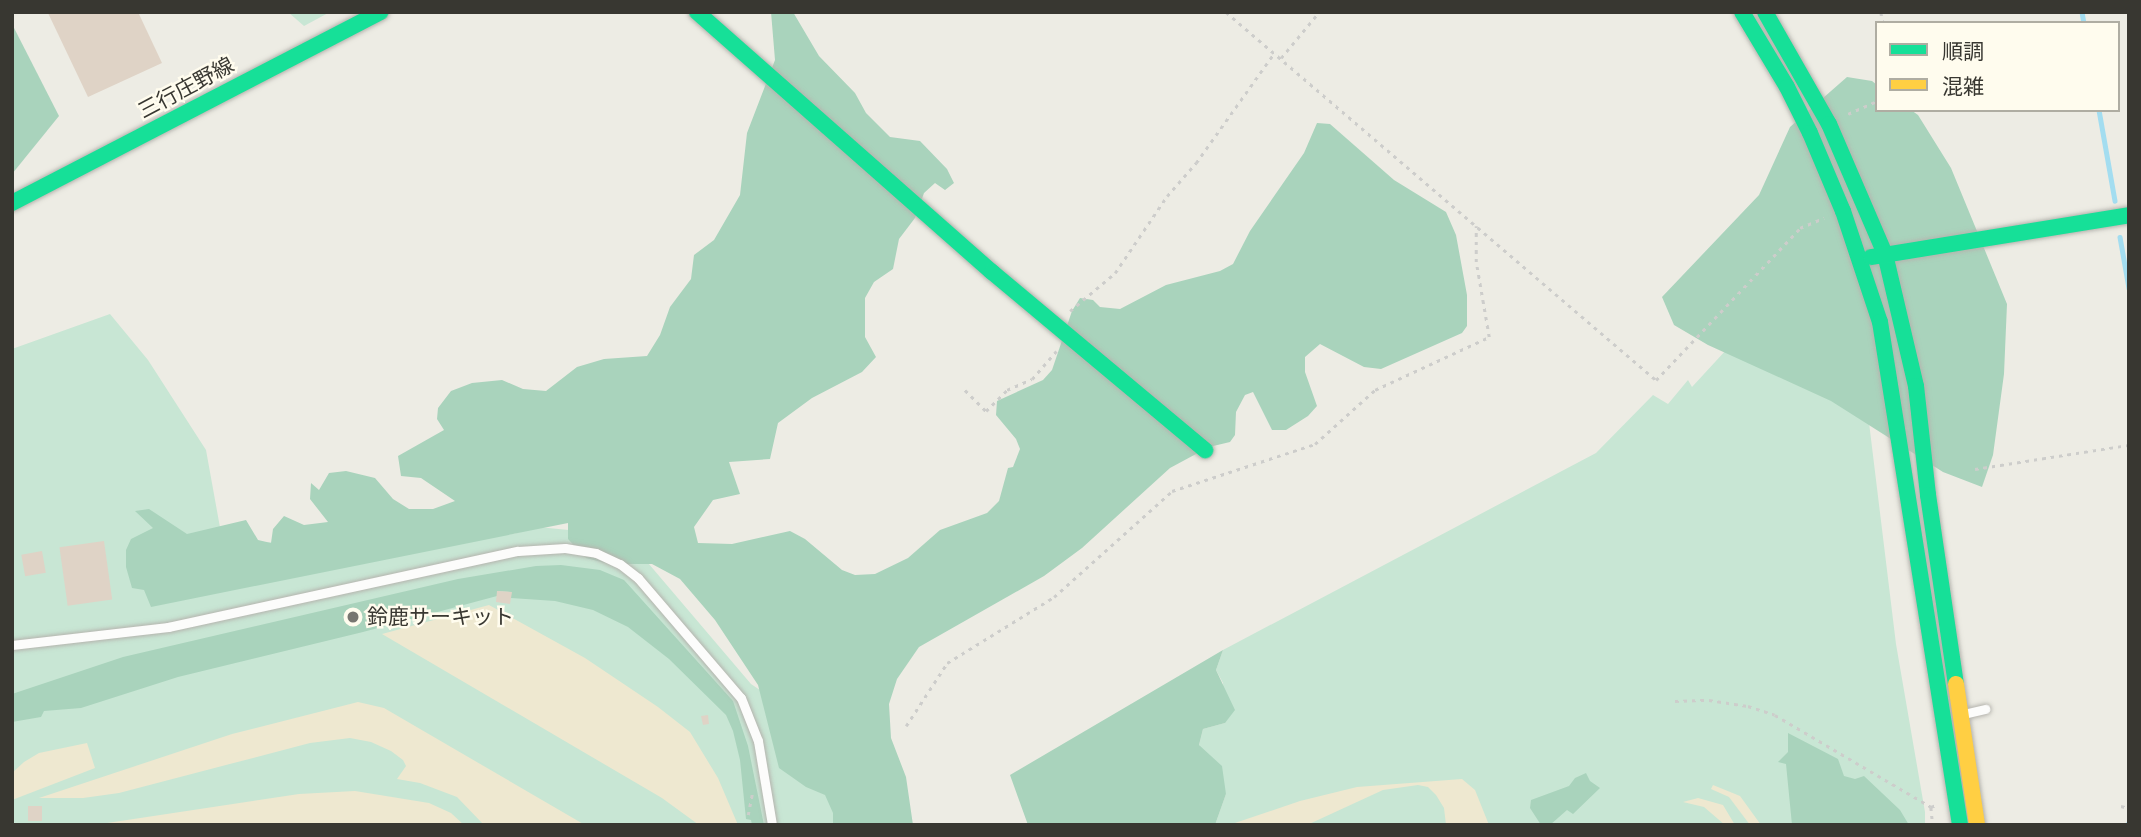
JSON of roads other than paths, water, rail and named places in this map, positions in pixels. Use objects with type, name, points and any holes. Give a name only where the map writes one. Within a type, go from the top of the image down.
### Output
[{"type":"street","name":"三行庄野線","points":[[12,203],[380,12]]},
{"type":"street","points":[[697,12],[992,272],[1205,450]]},
{"type":"street","points":[[1742,12],[1787,87],[1843,211],[1880,322],[1894,390],[1960,825]]},
{"type":"street","points":[[1765,12],[1829,124],[1885,254],[1916,386],[1928,495],[1977,825]]},
{"type":"street","points":[[1860,259],[2129,215]]},
{"type":"lane","points":[[12,645],[168,627],[519,551],[565,548],[596,553],[620,564],[638,578],[741,698],[758,741],[772,825]]},
{"type":"lane","points":[[1962,714],[1985,709]]},
{"type":"waterway","points":[[2082,12],[2084,21]]},
{"type":"waterway","points":[[2099,112],[2115,201]]},
{"type":"waterway","points":[[2120,237],[2129,288]]},
{"type":"place","name":"鈴鹿サーキット","points":[[353,617]]}]
